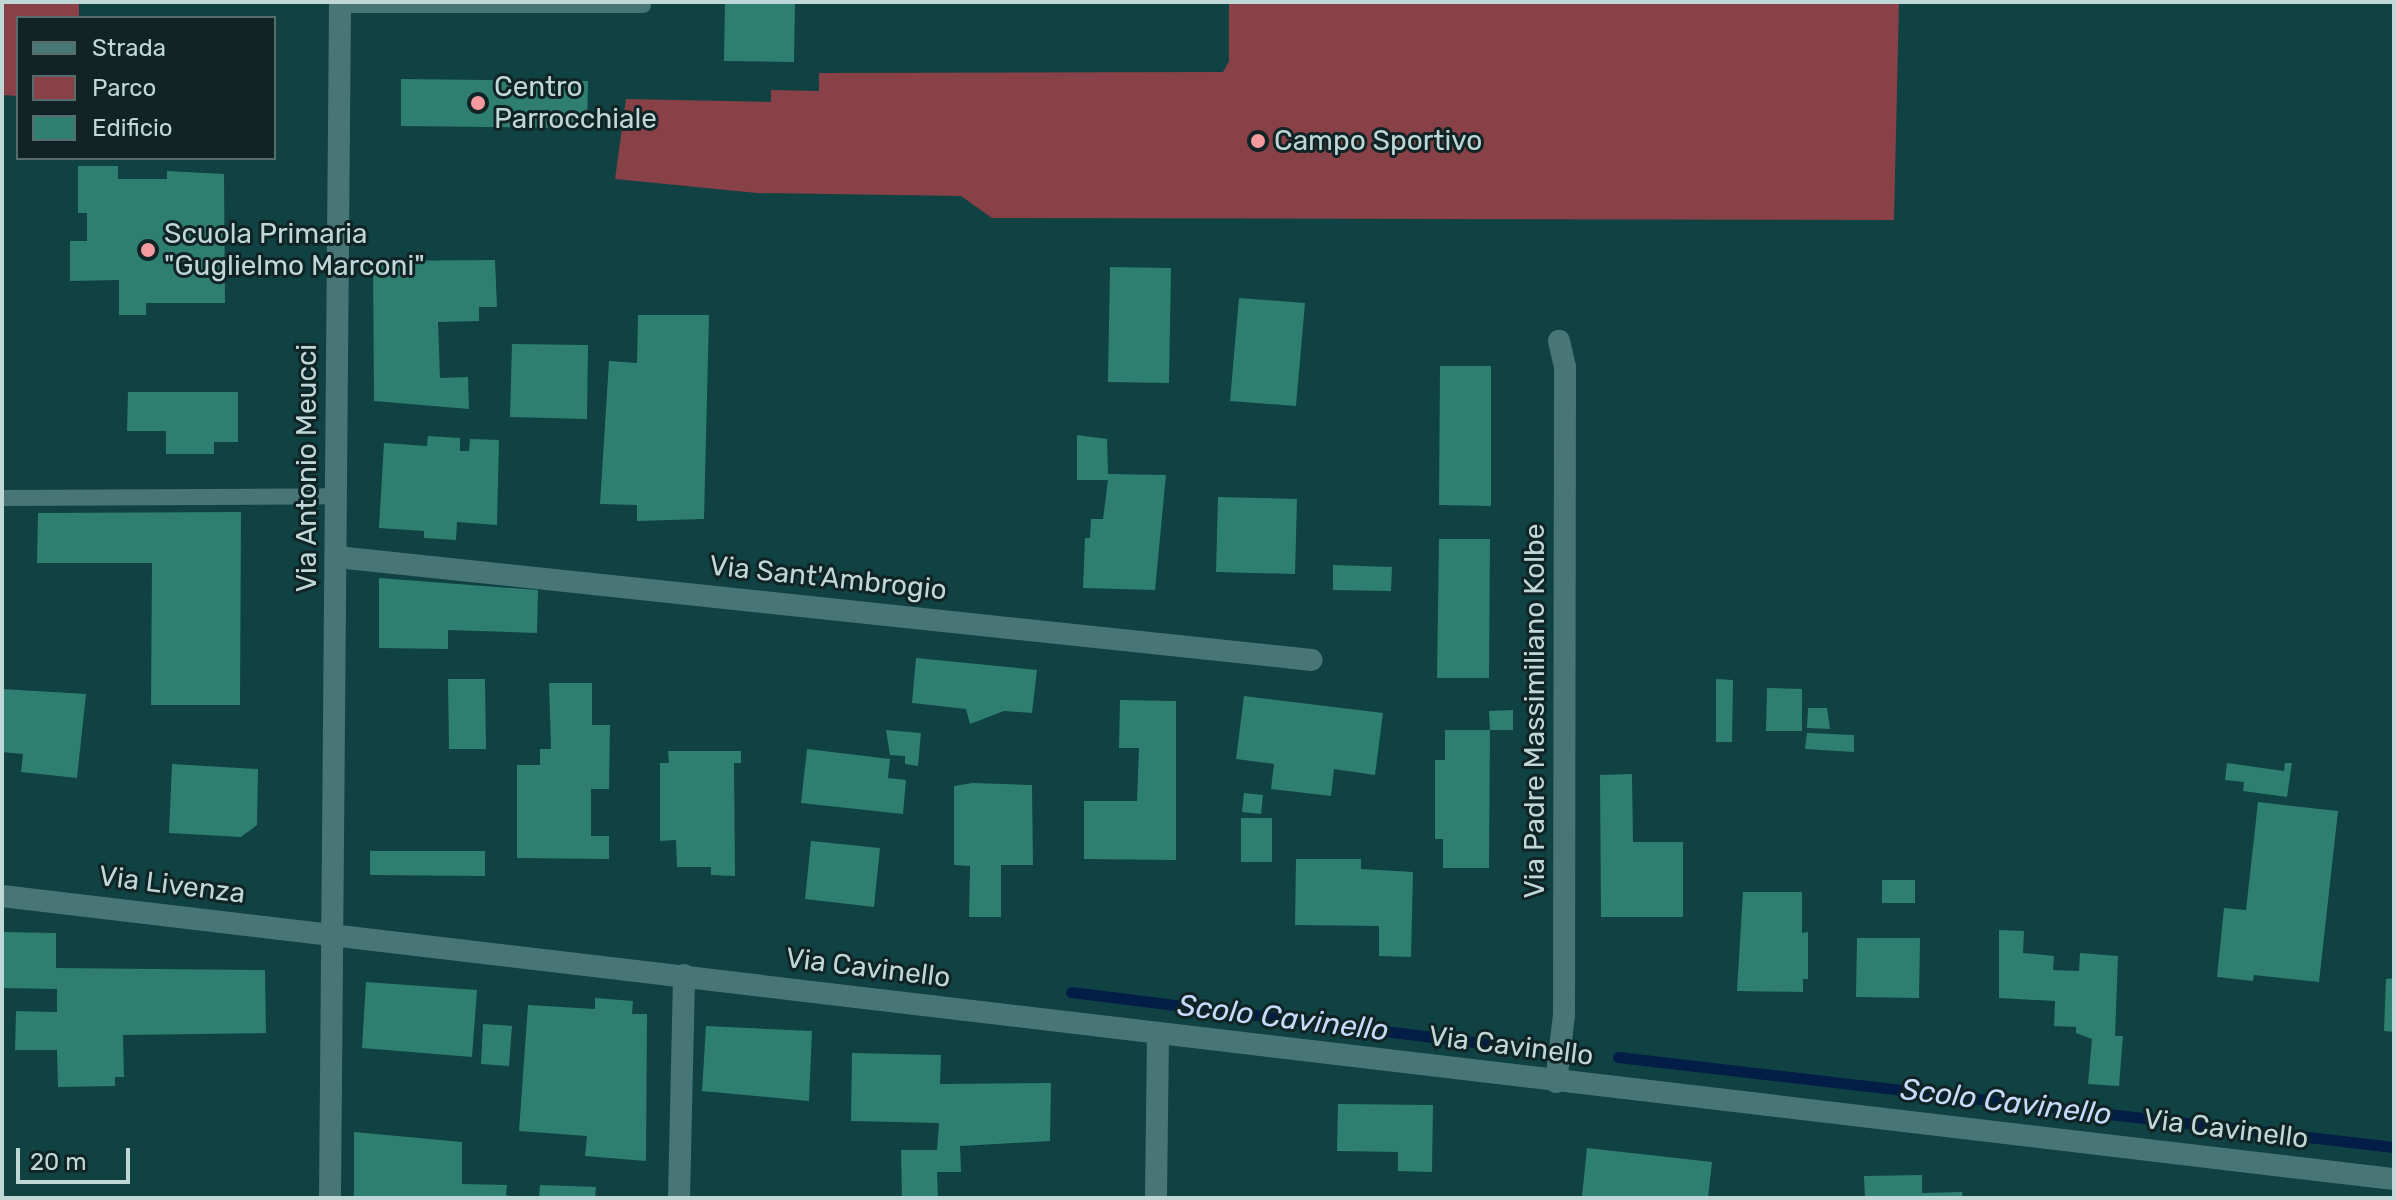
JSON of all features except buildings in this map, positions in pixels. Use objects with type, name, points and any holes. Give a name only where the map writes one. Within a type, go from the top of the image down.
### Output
[{"type":"street","name":"Via Antonio Meucci","points":[[330,1198],[336,934],[340,4]]},
{"type":"street","name":"Via Padre Massimiliano Kolbe","points":[[1556,1082],[1564,1015],[1565,367],[1559,341]]},
{"type":"street","name":"Via Sant'Ambrogio","points":[[337,557],[1312,660]]},
{"type":"street","name":"Via Livenza","points":[[2,896],[336,934]]},
{"type":"street","name":"Via Cavinello","points":[[336,934],[1556,1082],[2394,1179]]},
{"type":"street","points":[[679,1198],[684,975]]},
{"type":"street","points":[[1156,1198],[1158,1034]]},
{"type":"lane","points":[[340,4],[643,5]]},
{"type":"lane","points":[[5,498],[337,496]]},
{"type":"green space","points":[[2,2],[79,2],[79,16],[16,16],[16,96],[2,95]]},
{"type":"green space","name":"Campo Sportivo","points":[[1229,2],[1899,2],[1894,220],[992,218],[961,196],[757,193],[615,179],[626,99],[771,102],[771,90],[819,91],[819,73],[1223,72],[1229,61]]},
{"type":"waterway","name":"Scolo Cavinello","points":[[1071,992],[1495,1045]]},
{"type":"waterway","name":"Scolo Cavinello","points":[[1618,1057],[2394,1147]]},
{"type":"place","name":"Centro Parrocchiale","points":[[478,103]]},
{"type":"place","name":"Campo Sportivo","points":[[1258,141]]},
{"type":"place","name":"Scuola Primaria \"Guglielmo Marconi\"","points":[[148,250]]}]
